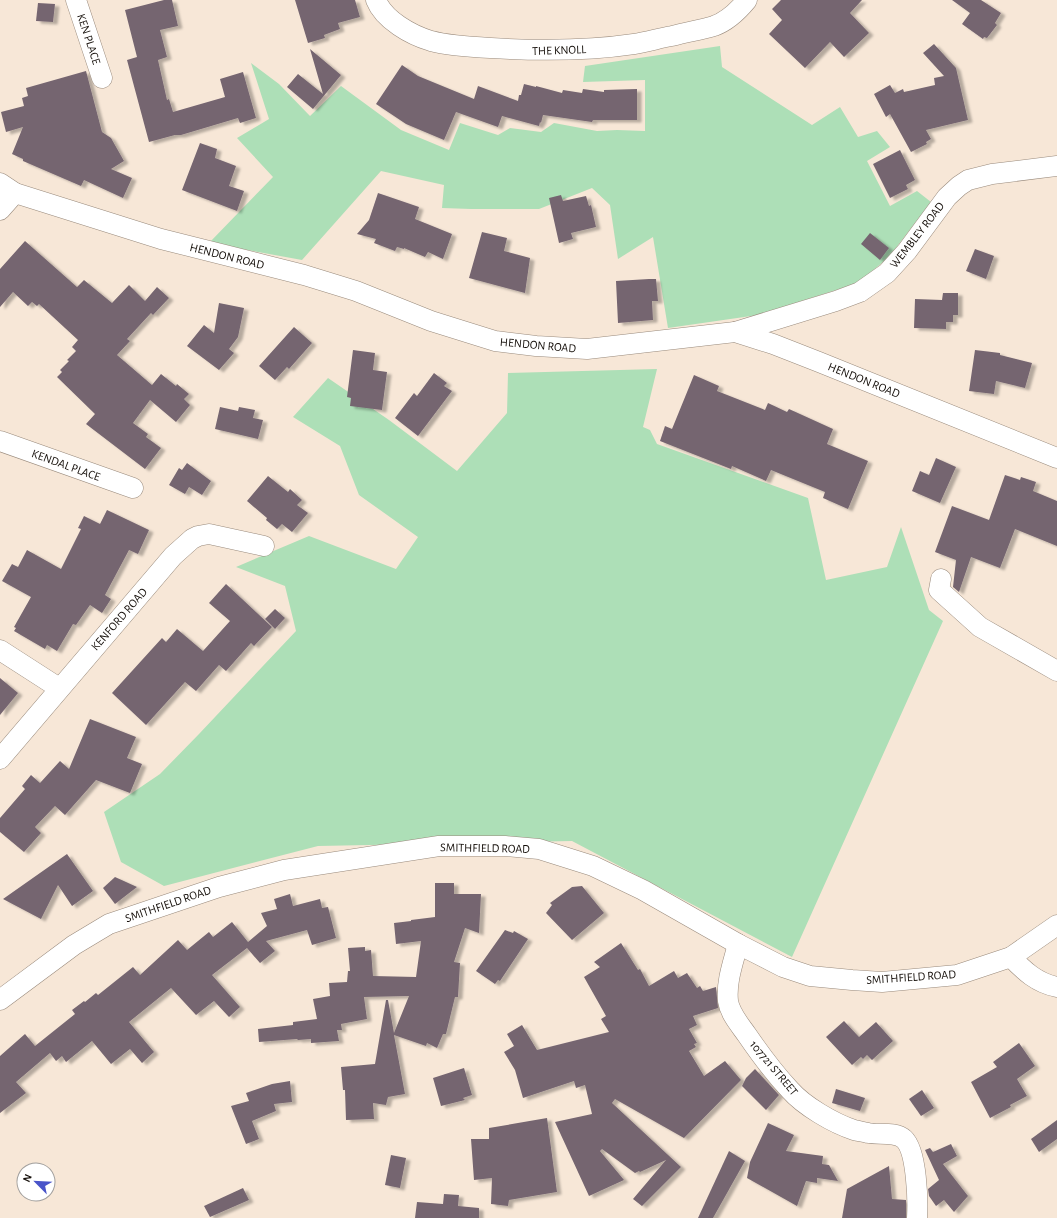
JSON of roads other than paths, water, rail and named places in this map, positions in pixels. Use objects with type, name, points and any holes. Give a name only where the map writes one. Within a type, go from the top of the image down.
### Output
[{"type":"street","name":"KEN PLACE","points":[[76,0],[102,78]]},
{"type":"street","name":"THE KNOLL","points":[[376,0],[397,24],[415,36],[460,46],[528,51],[635,44],[689,32],[715,25],[729,18],[747,0]]},
{"type":"street","name":"WEMBLEY ROAD","points":[[735,332],[860,292],[887,273],[907,251],[947,197],[968,180],[992,174],[1057,166]]},
{"type":"street","name":"HENDON ROAD","points":[[0,210],[8,188],[161,239],[304,275],[356,290],[431,321],[495,341],[536,346],[587,348],[735,332],[773,344],[819,362],[1057,458]]},
{"type":"street","name":"KENDAL PLACE","points":[[0,441],[133,488]]},
{"type":"street","name":"KENFORD ROAD","points":[[0,759],[173,556],[192,540],[198,536],[209,534],[264,546]]},
{"type":"street","points":[[941,579],[939,590],[980,627],[1057,671]]},
{"type":"street","points":[[0,650],[59,688]]},
{"type":"street","name":"SMITHFIELD ROAD","points":[[0,1000],[74,945],[109,924],[220,887],[284,870],[439,846],[505,846],[539,849],[593,866],[643,890],[738,944],[783,967],[810,976],[882,982],[957,975],[1011,957],[1057,924]]},
{"type":"street","name":"107721 STREET","points":[[738,944],[728,983],[728,1002],[732,1012],[760,1054],[790,1091],[808,1105],[826,1117],[853,1129],[869,1133],[893,1134],[904,1139],[909,1146],[916,1177],[918,1204],[917,1218]]},
{"type":"street","points":[[1011,957],[1036,980],[1057,987]]}]
